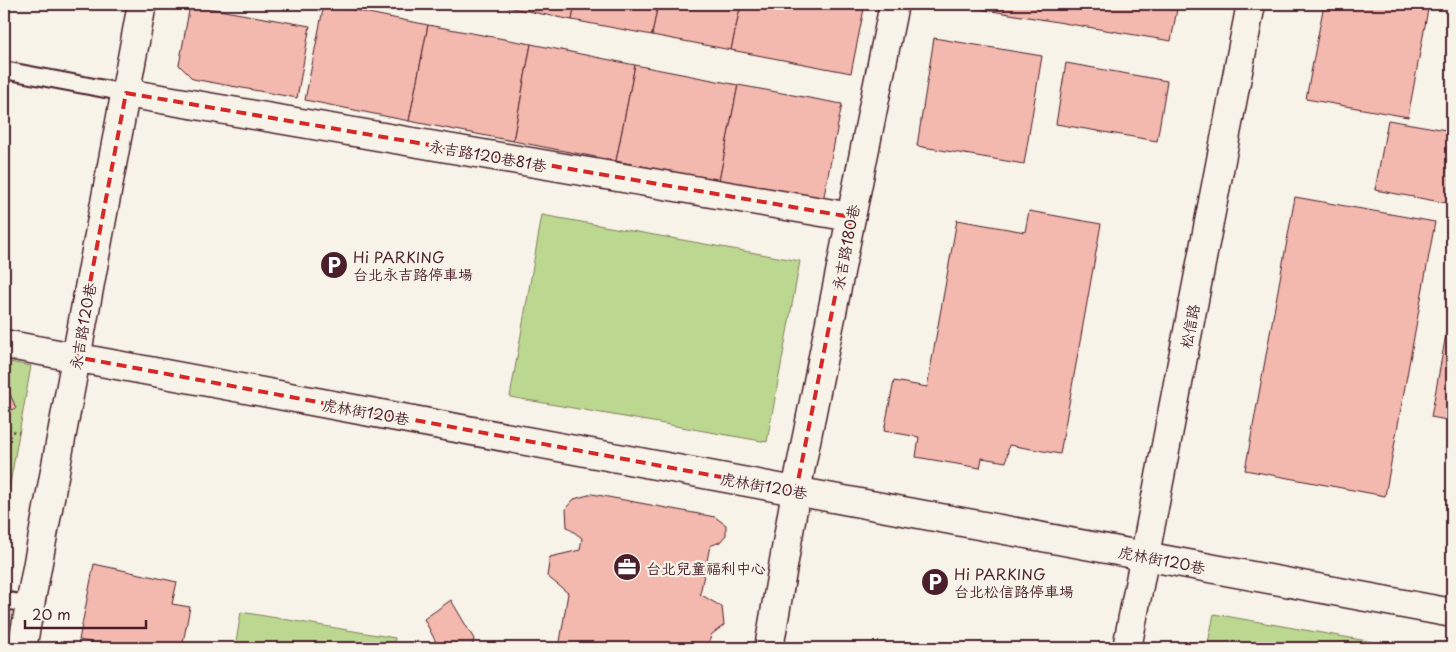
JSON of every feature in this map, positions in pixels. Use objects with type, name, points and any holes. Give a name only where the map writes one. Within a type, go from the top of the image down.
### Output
[{"type":"street","name":"永吉路120巷","points":[[22,648],[142,4]]},
{"type":"street","name":"永吉路180巷","points":[[769,648],[796,491],[894,4]]},
{"type":"street","name":"松信路","points":[[1127,648],[1251,4]]},
{"type":"street","name":"永吉路120巷81巷","points":[[126,93],[851,217]]},
{"type":"street","name":"虎林街120巷","points":[[4,344],[1452,612]]},
{"type":"lane","points":[[4,70],[126,93]]},
{"type":"lane","points":[[4,600],[31,605]]},
{"type":"path","points":[[4,428],[23,433]]},
{"type":"highlighted area","points":[[126,93],[851,217],[796,491],[76,357]]},
{"type":"green space","points":[[542,215],[800,261],[767,442],[510,397]]},
{"type":"green space","points":[[4,361],[31,366],[4,518]]},
{"type":"green space","points":[[241,612],[395,638],[393,648],[235,648]]},
{"type":"green space","points":[[1214,614],[1407,648],[1207,648]]},
{"type":"building","points":[[324,4],[428,25],[409,121],[305,100]]},
{"type":"building","points":[[492,4],[575,4],[572,20]]},
{"type":"building","points":[[575,4],[658,4],[652,35],[572,20]]},
{"type":"building","points":[[658,4],[741,4],[731,50],[652,35]]},
{"type":"building","points":[[741,4],[865,4],[851,73],[731,50]]},
{"type":"building","points":[[950,4],[1178,4],[1171,41]]},
{"type":"building","points":[[1324,4],[1429,4],[1408,117],[1306,99]]},
{"type":"building","points":[[190,5],[310,26],[297,98],[193,79],[179,65]]},
{"type":"building","points":[[428,25],[531,44],[513,141],[409,121]]},
{"type":"building","points":[[934,38],[1042,56],[1024,164],[917,146]]},
{"type":"building","points":[[531,44],[635,65],[616,161],[513,141]]},
{"type":"building","points":[[1066,63],[1167,81],[1157,141],[1056,124]]},
{"type":"building","points":[[635,65],[738,85],[719,181],[616,161]]},
{"type":"building","points":[[738,85],[842,104],[823,201],[719,181]]},
{"type":"building","points":[[1388,120],[1452,131],[1452,204],[1375,190]]},
{"type":"building","points":[[1295,197],[1435,222],[1385,496],[1245,470]]},
{"type":"building","points":[[1029,211],[1101,224],[1060,454],[1009,445],[1006,462],[982,458],[980,468],[916,457],[919,437],[884,431],[894,381],[927,387],[957,220],[1025,232]]},
{"type":"building","points":[[1452,307],[1452,421],[1431,417]]},
{"type":"building","points":[[9,392],[16,408],[4,413],[4,394]]},
{"type":"building","name":"台北兒童福利中心","points":[[592,494],[715,517],[726,525],[726,535],[720,542],[710,546],[700,594],[722,607],[724,625],[711,635],[708,648],[559,648],[568,593],[547,576],[550,557],[580,550],[582,538],[567,527],[566,508],[574,499]]},
{"type":"building","points":[[94,564],[177,582],[172,604],[190,607],[182,648],[119,648],[79,640]]},
{"type":"building","points":[[451,600],[474,639],[472,648],[439,648],[424,619]]},
{"type":"place","name":"Hi PARKING 台北永吉路停車場","points":[[334,265]]},
{"type":"place","name":"台北兒童福利中心","points":[[627,567]]},
{"type":"place","name":"Hi PARKING 台北松信路停車場","points":[[935,582]]}]
